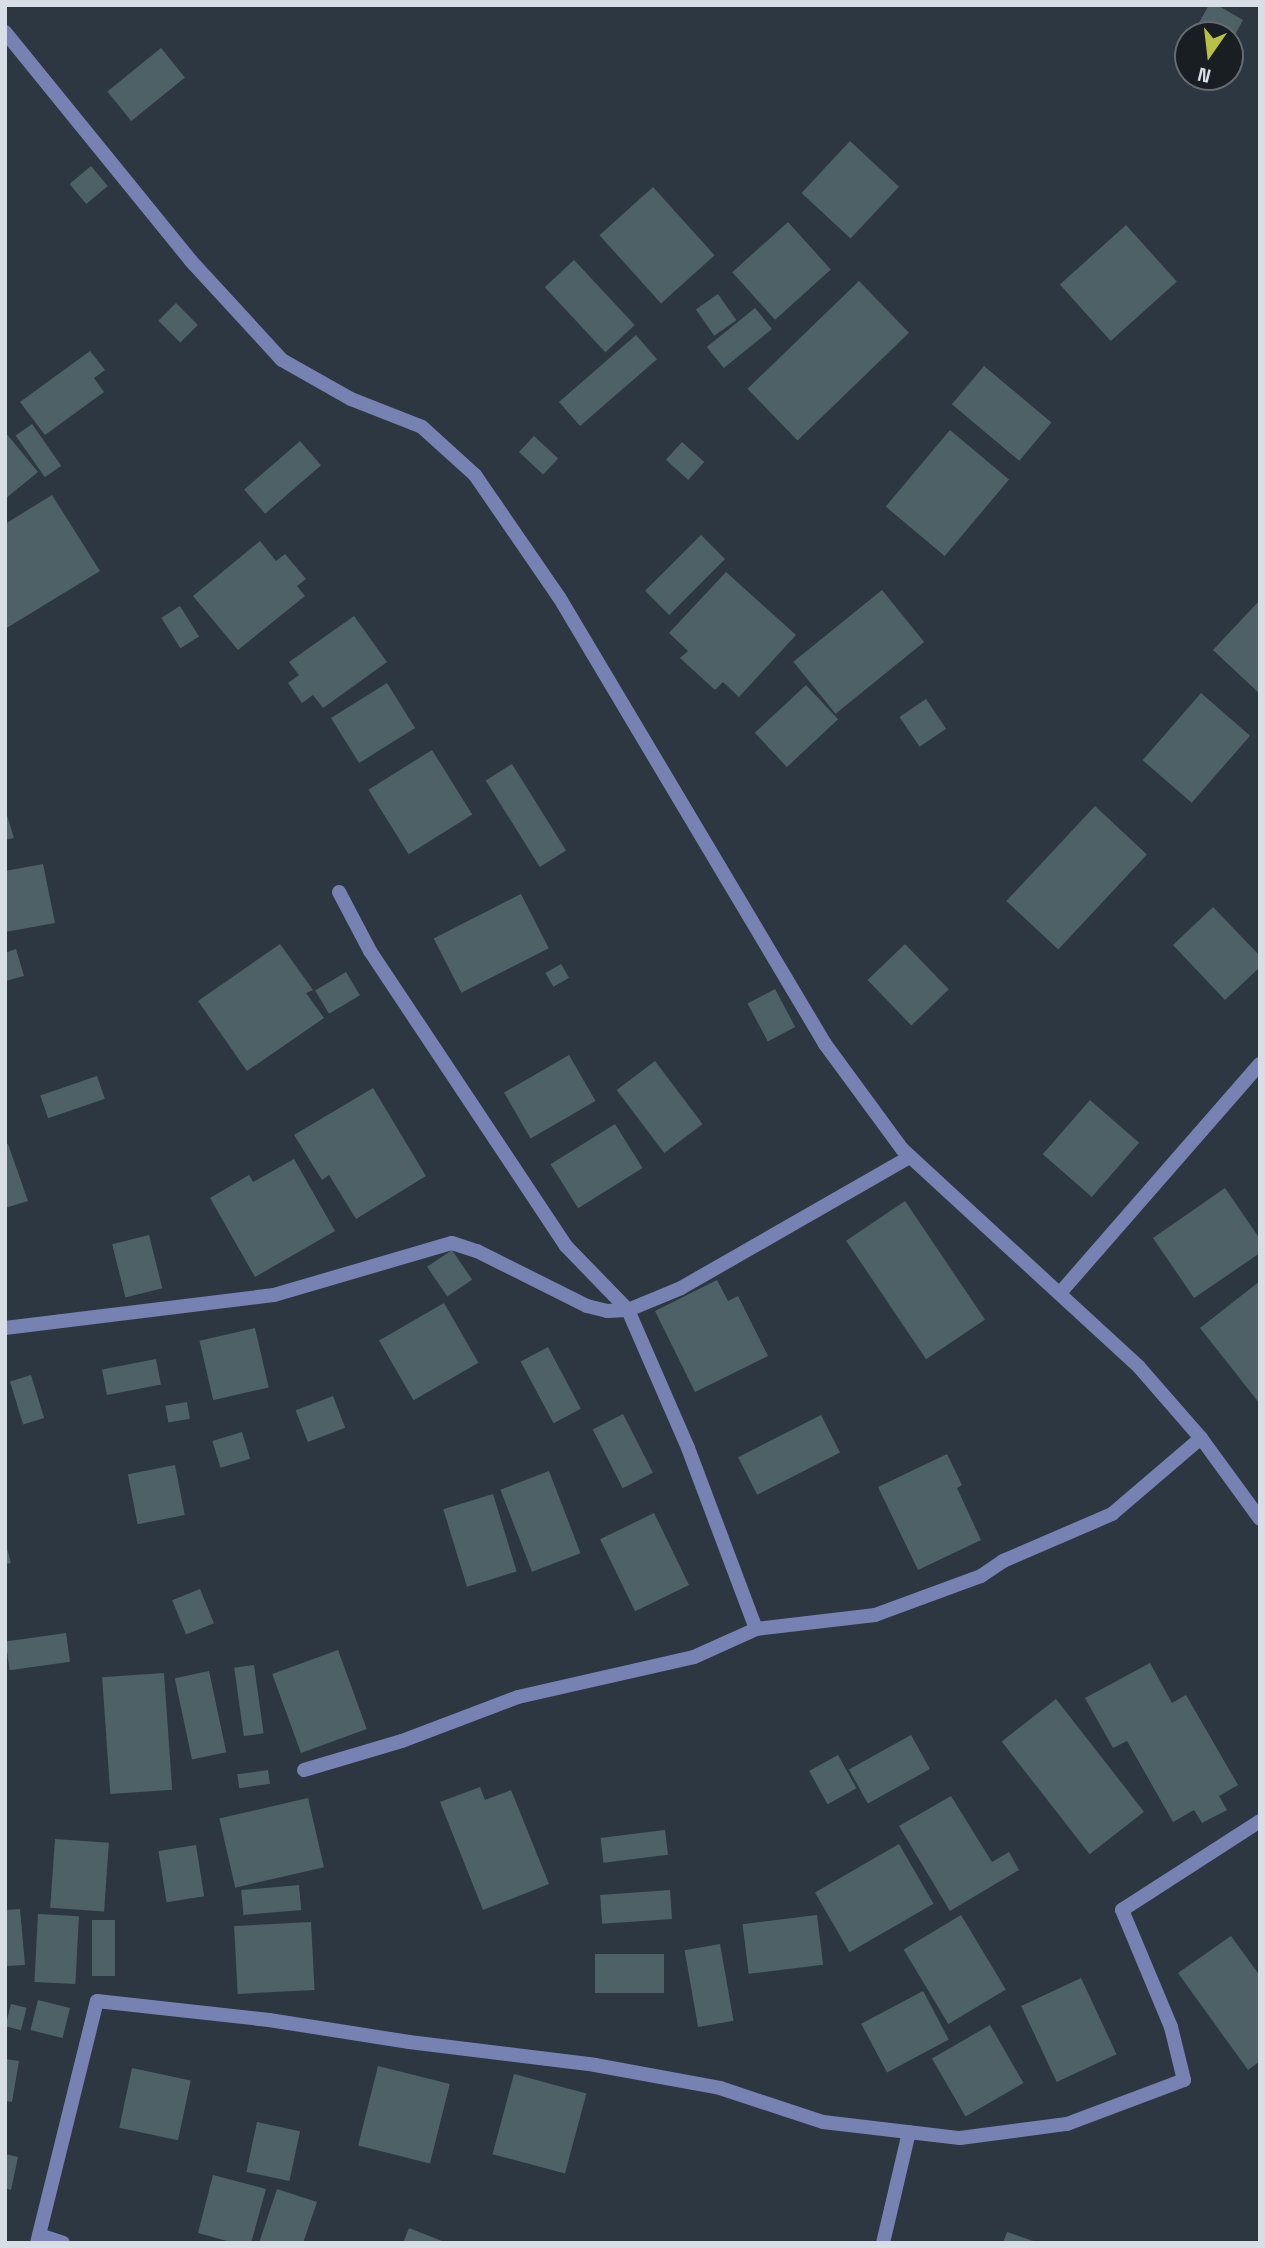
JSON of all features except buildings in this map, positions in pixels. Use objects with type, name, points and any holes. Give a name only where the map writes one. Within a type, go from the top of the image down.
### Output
[{"type":"street","points":[[5,32],[191,261],[282,359],[351,399],[422,428],[475,475],[566,609],[825,1044],[910,1157],[1139,1367],[1202,1438],[1260,1519]]},
{"type":"street","points":[[339,892],[370,951],[566,1246],[628,1310],[688,1448],[756,1629]]},
{"type":"street","points":[[1060,1293],[1260,1065]]},
{"type":"street","points":[[5,1328],[274,1295],[452,1243],[477,1251],[587,1306],[607,1311],[628,1310],[681,1288],[910,1157]]},
{"type":"street","points":[[304,1770],[402,1741],[518,1697],[694,1657],[756,1629],[875,1615],[981,1576],[1003,1561],[1112,1514],[1202,1438]]},
{"type":"street","points":[[63,2243],[38,2239],[97,2001],[270,2020],[409,2042],[595,2066],[720,2088],[822,2122],[960,2138],[1067,2124],[1184,2080],[1171,2027],[1122,1910],[1260,1821]]},
{"type":"street","points":[[883,2243],[909,2132]]}]
